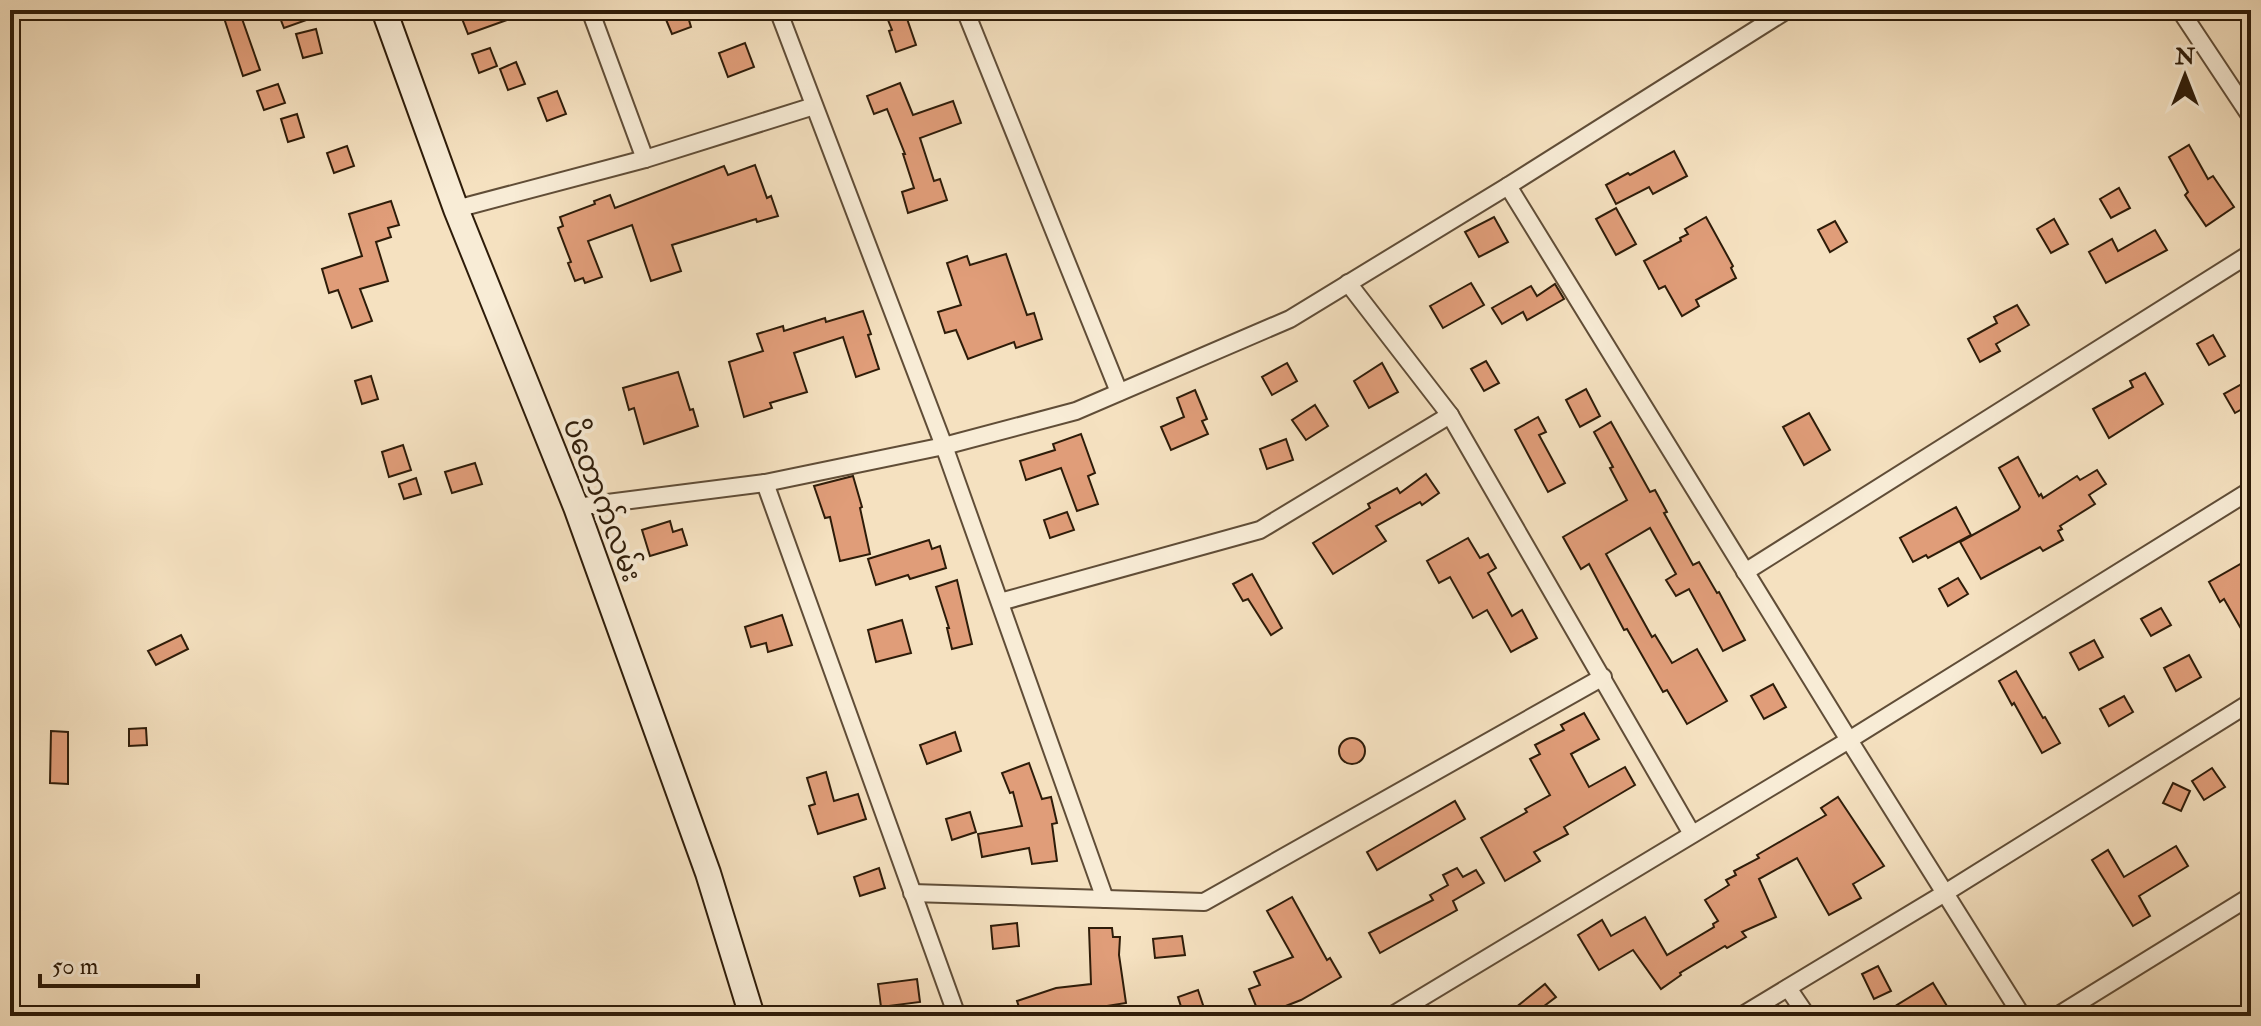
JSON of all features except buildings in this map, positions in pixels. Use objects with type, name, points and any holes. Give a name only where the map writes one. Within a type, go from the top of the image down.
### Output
[{"type":"street","name":"ပိတောက်လမ်း","points":[[384,10],[456,209],[576,507],[708,873],[752,1016]]},
{"type":"street","points":[[590,10],[645,159]]},
{"type":"street","points":[[778,10],[944,446],[1105,899]]},
{"type":"street","points":[[965,10],[1119,392]]},
{"type":"street","points":[[576,507],[765,483],[944,446],[1076,411],[1290,319],[1787,10]]},
{"type":"street","points":[[2180,10],[2251,117]]},
{"type":"street","points":[[456,209],[645,159],[814,106]]},
{"type":"street","points":[[1508,186],[2022,1016]]},
{"type":"street","points":[[1745,572],[2251,253]]},
{"type":"street","points":[[1348,283],[1450,415],[1692,834]]},
{"type":"street","points":[[1000,602],[1260,530],[1450,415]]},
{"type":"street","points":[[765,483],[957,1016]]},
{"type":"street","points":[[1391,1016],[1849,740],[2251,490]]},
{"type":"street","points":[[912,893],[1204,902],[1603,677]]},
{"type":"street","points":[[1741,1016],[2251,702]]},
{"type":"street","points":[[2057,1016],[2251,896]]},
{"type":"street","points":[[1788,988],[1807,1016]]}]
